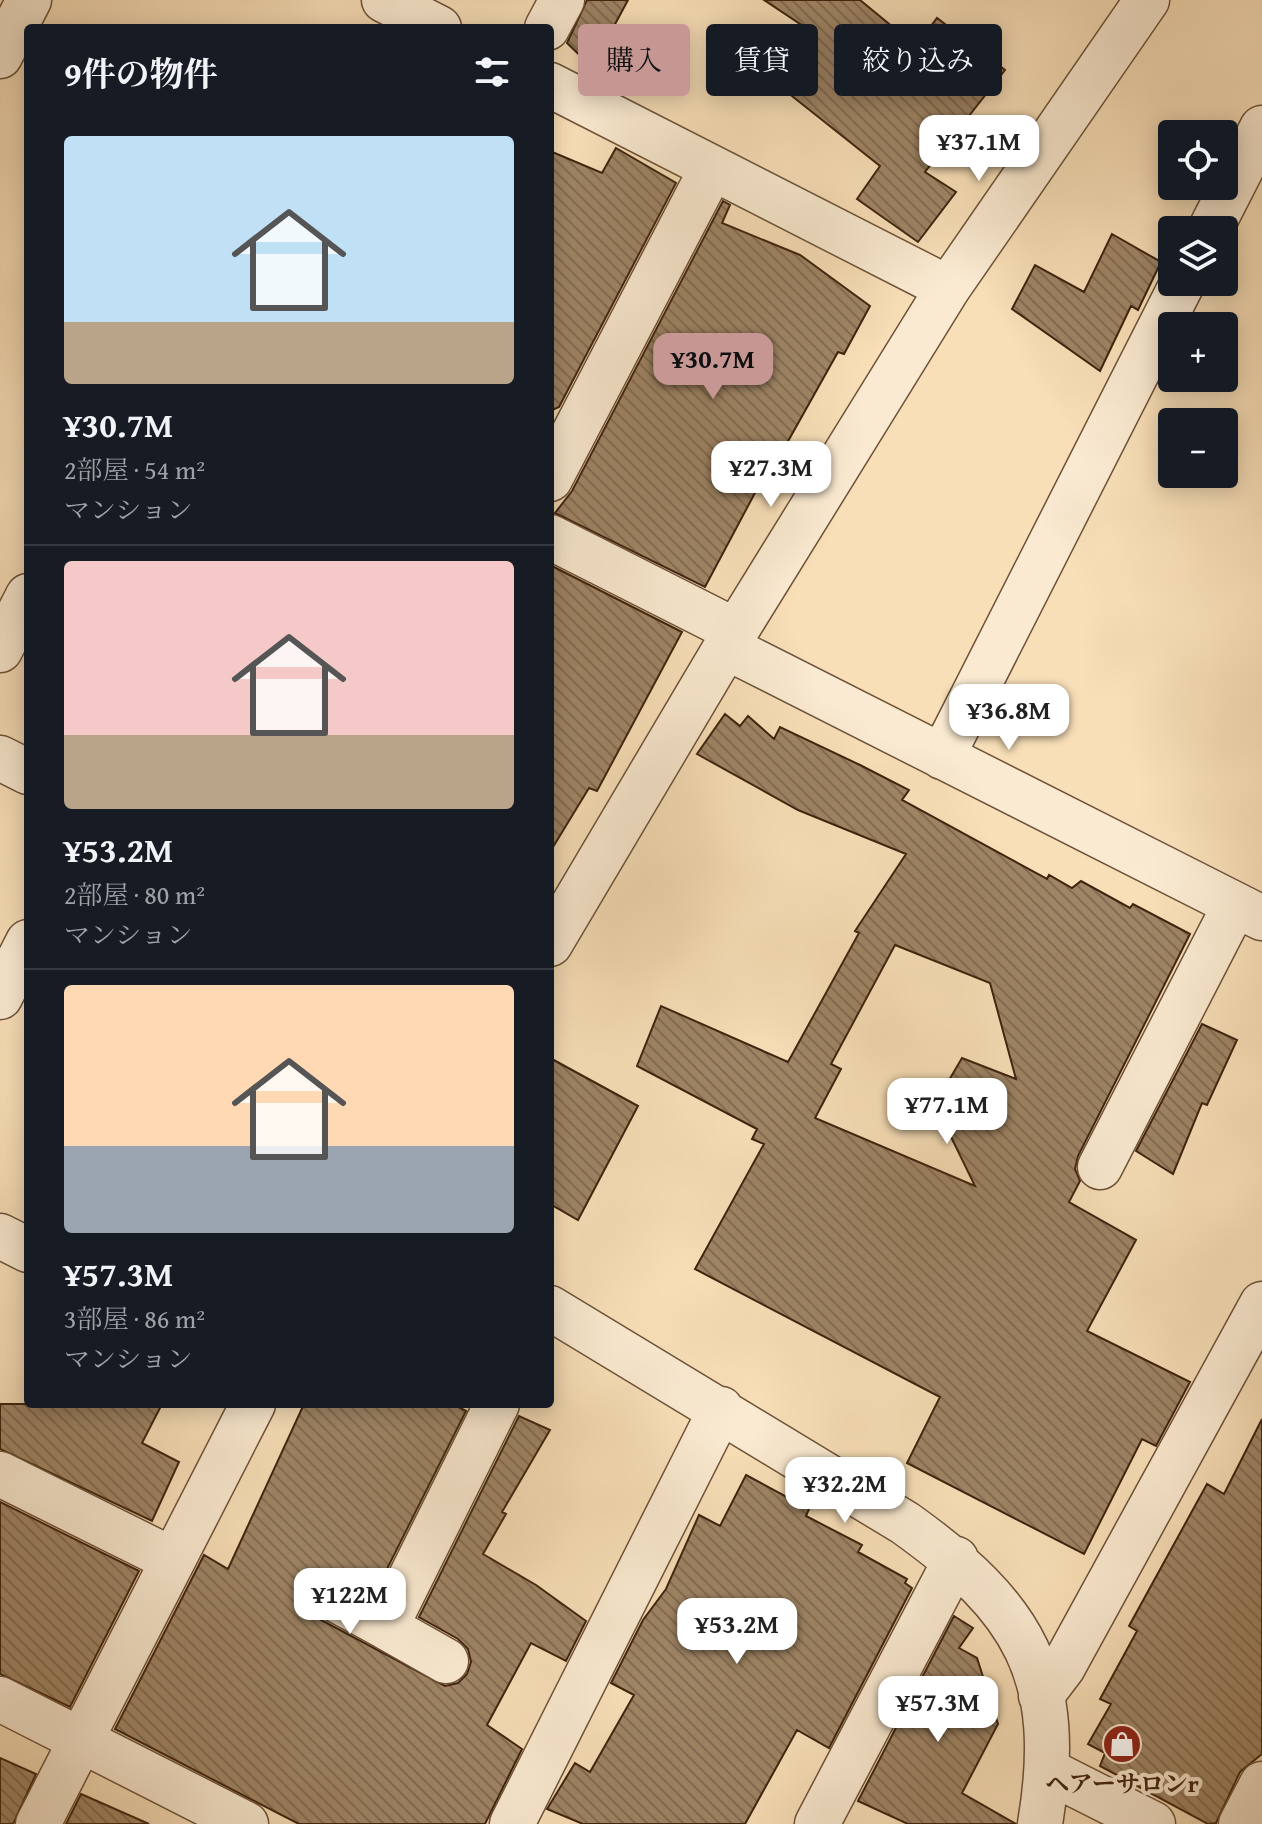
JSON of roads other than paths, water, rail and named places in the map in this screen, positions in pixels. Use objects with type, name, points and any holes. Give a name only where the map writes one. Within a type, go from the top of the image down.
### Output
[{"type":"street","points":[[0,56],[29,0]]},
{"type":"street","points":[[549,24],[562,0]]},
{"type":"street","points":[[554,937],[731,639],[948,288],[1147,0]]},
{"type":"street","points":[[395,3],[432,24]]},
{"type":"street","points":[[554,87],[948,288]]},
{"type":"street","points":[[1217,216],[1262,128]]},
{"type":"street","points":[[554,471],[712,168]]},
{"type":"street","points":[[942,757],[1176,296]]},
{"type":"street","points":[[554,539],[942,757],[1249,911],[1100,1167]]},
{"type":"street","points":[[0,650],[24,604]]},
{"type":"street","points":[[0,758],[24,770]]},
{"type":"street","points":[[0,997],[24,950]]},
{"type":"street","points":[[0,1236],[24,1248]]},
{"type":"street","points":[[1041,1696],[1063,1667],[1262,1304]]},
{"type":"street","points":[[554,1310],[721,1409],[905,1523],[956,1559],[1008,1614],[1029,1654],[1046,1713],[1048,1771],[1040,1824]]},
{"type":"street","points":[[38,1824],[251,1408]]},
{"type":"street","points":[[386,1627],[495,1408]]},
{"type":"street","points":[[512,1824],[721,1409]]},
{"type":"street","points":[[0,1474],[173,1560]]},
{"type":"street","points":[[817,1824],[956,1559]]},
{"type":"street","points":[[333,1598],[446,1661]]},
{"type":"street","points":[[0,1699],[246,1824]]},
{"type":"street","points":[[1048,1771],[1153,1824]]},
{"type":"street","points":[[1241,1824],[1262,1784]]},
{"type":"place","name":"ヘアーサロンr","points":[[1122,1744]]}]
